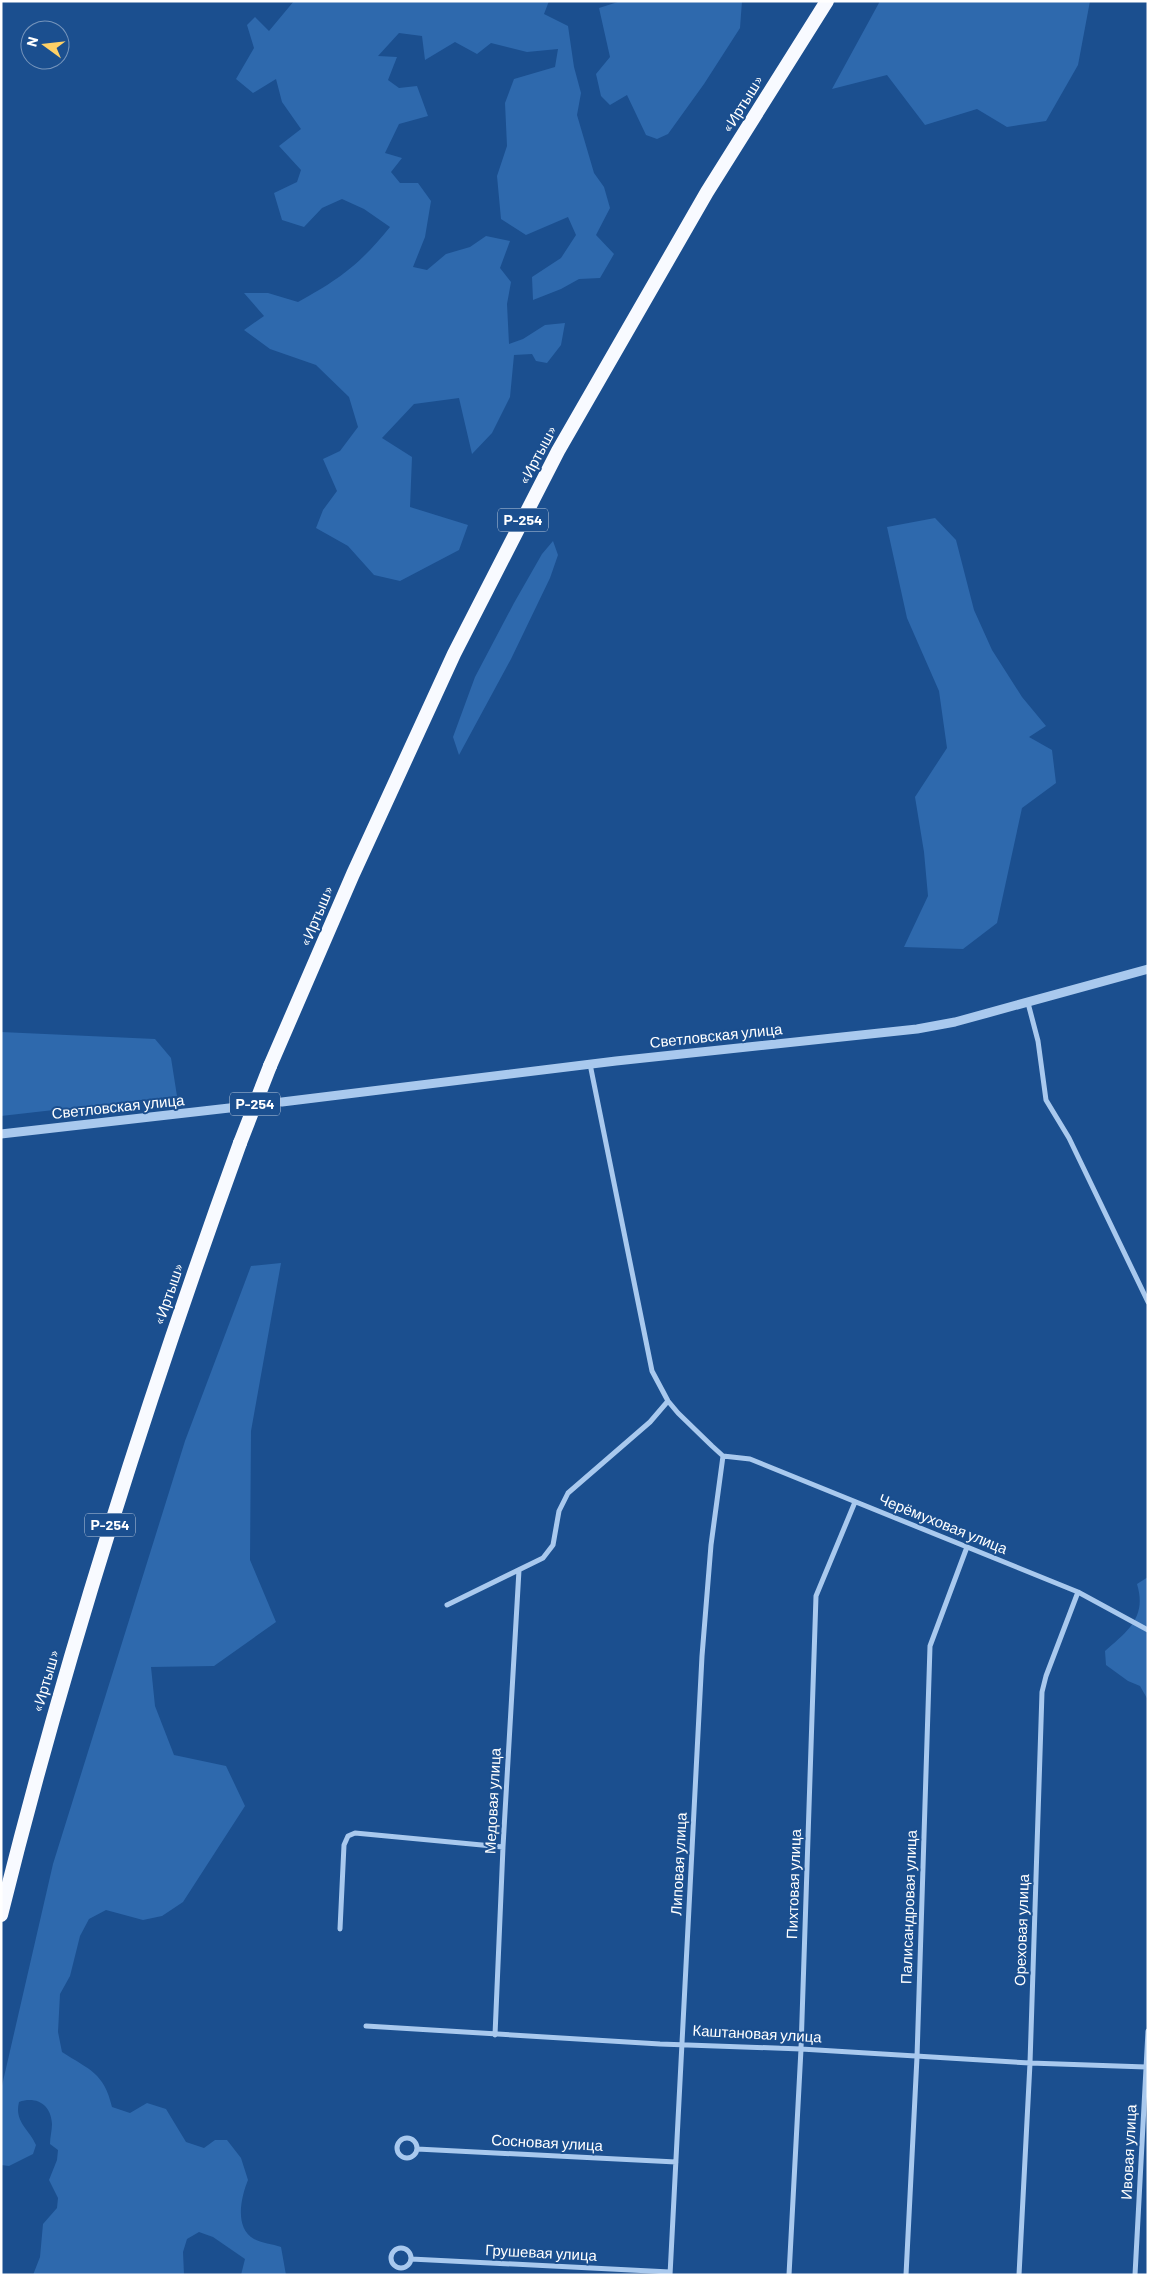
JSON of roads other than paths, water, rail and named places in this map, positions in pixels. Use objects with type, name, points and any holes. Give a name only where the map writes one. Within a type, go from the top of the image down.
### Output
[{"type":"highway","name":"«Иртыш»","points":[[1,1915],[45,1744],[125,1475],[191,1280],[270,1066],[353,874],[454,654],[558,451],[706,192],[827,1]]},
{"type":"street","name":"Светловская улица","points":[[282,1102],[590,1064],[917,1029],[955,1022],[1148,969]]},
{"type":"street","points":[[1028,1003],[1038,1041],[1046,1100],[1069,1138],[1148,1302]]},
{"type":"street","points":[[590,1064],[652,1372],[668,1401],[693,1429],[724,1456]]},
{"type":"street","name":"Светловская улица","points":[[1,1134],[238,1107]]},
{"type":"street","points":[[447,1605],[543,1558],[553,1545],[559,1511],[568,1493],[650,1422],[668,1401]]},
{"type":"street","name":"Черёмуховая улица","points":[[724,1456],[750,1460],[1078,1592],[1148,1630]]},
{"type":"street","name":"Липовая улица","points":[[670,2273],[702,1656],[711,1545],[724,1456]]},
{"type":"street","name":"Пихтовая улица","points":[[789,2275],[801,2049],[816,1596],[855,1502]]},
{"type":"street","name":"Палисандровая улица","points":[[906,2275],[917,2057],[930,1646],[966,1547]]},
{"type":"street","name":"Медовая улица","points":[[495,2034],[503,1848],[519,1570]]},
{"type":"street","name":"Ореховая улица","points":[[1019,2275],[1030,2063],[1042,1692],[1046,1676],[1078,1592]]},
{"type":"street","points":[[340,1929],[344,1845],[348,1836],[355,1833],[503,1848]]},
{"type":"street","name":"Каштановая улица","points":[[366,2026],[660,2044],[682,2043],[1146,2068]]},
{"type":"street","name":"Ивовая улица","points":[[1135,2275],[1148,2031]]},
{"type":"street","name":"Сосновая улица","points":[[417,2149],[676,2162]]},
{"type":"street","name":"Грушевая улица","points":[[411,2259],[670,2273]]},
{"type":"tunnel","points":[[238,1107],[282,1102]]}]
